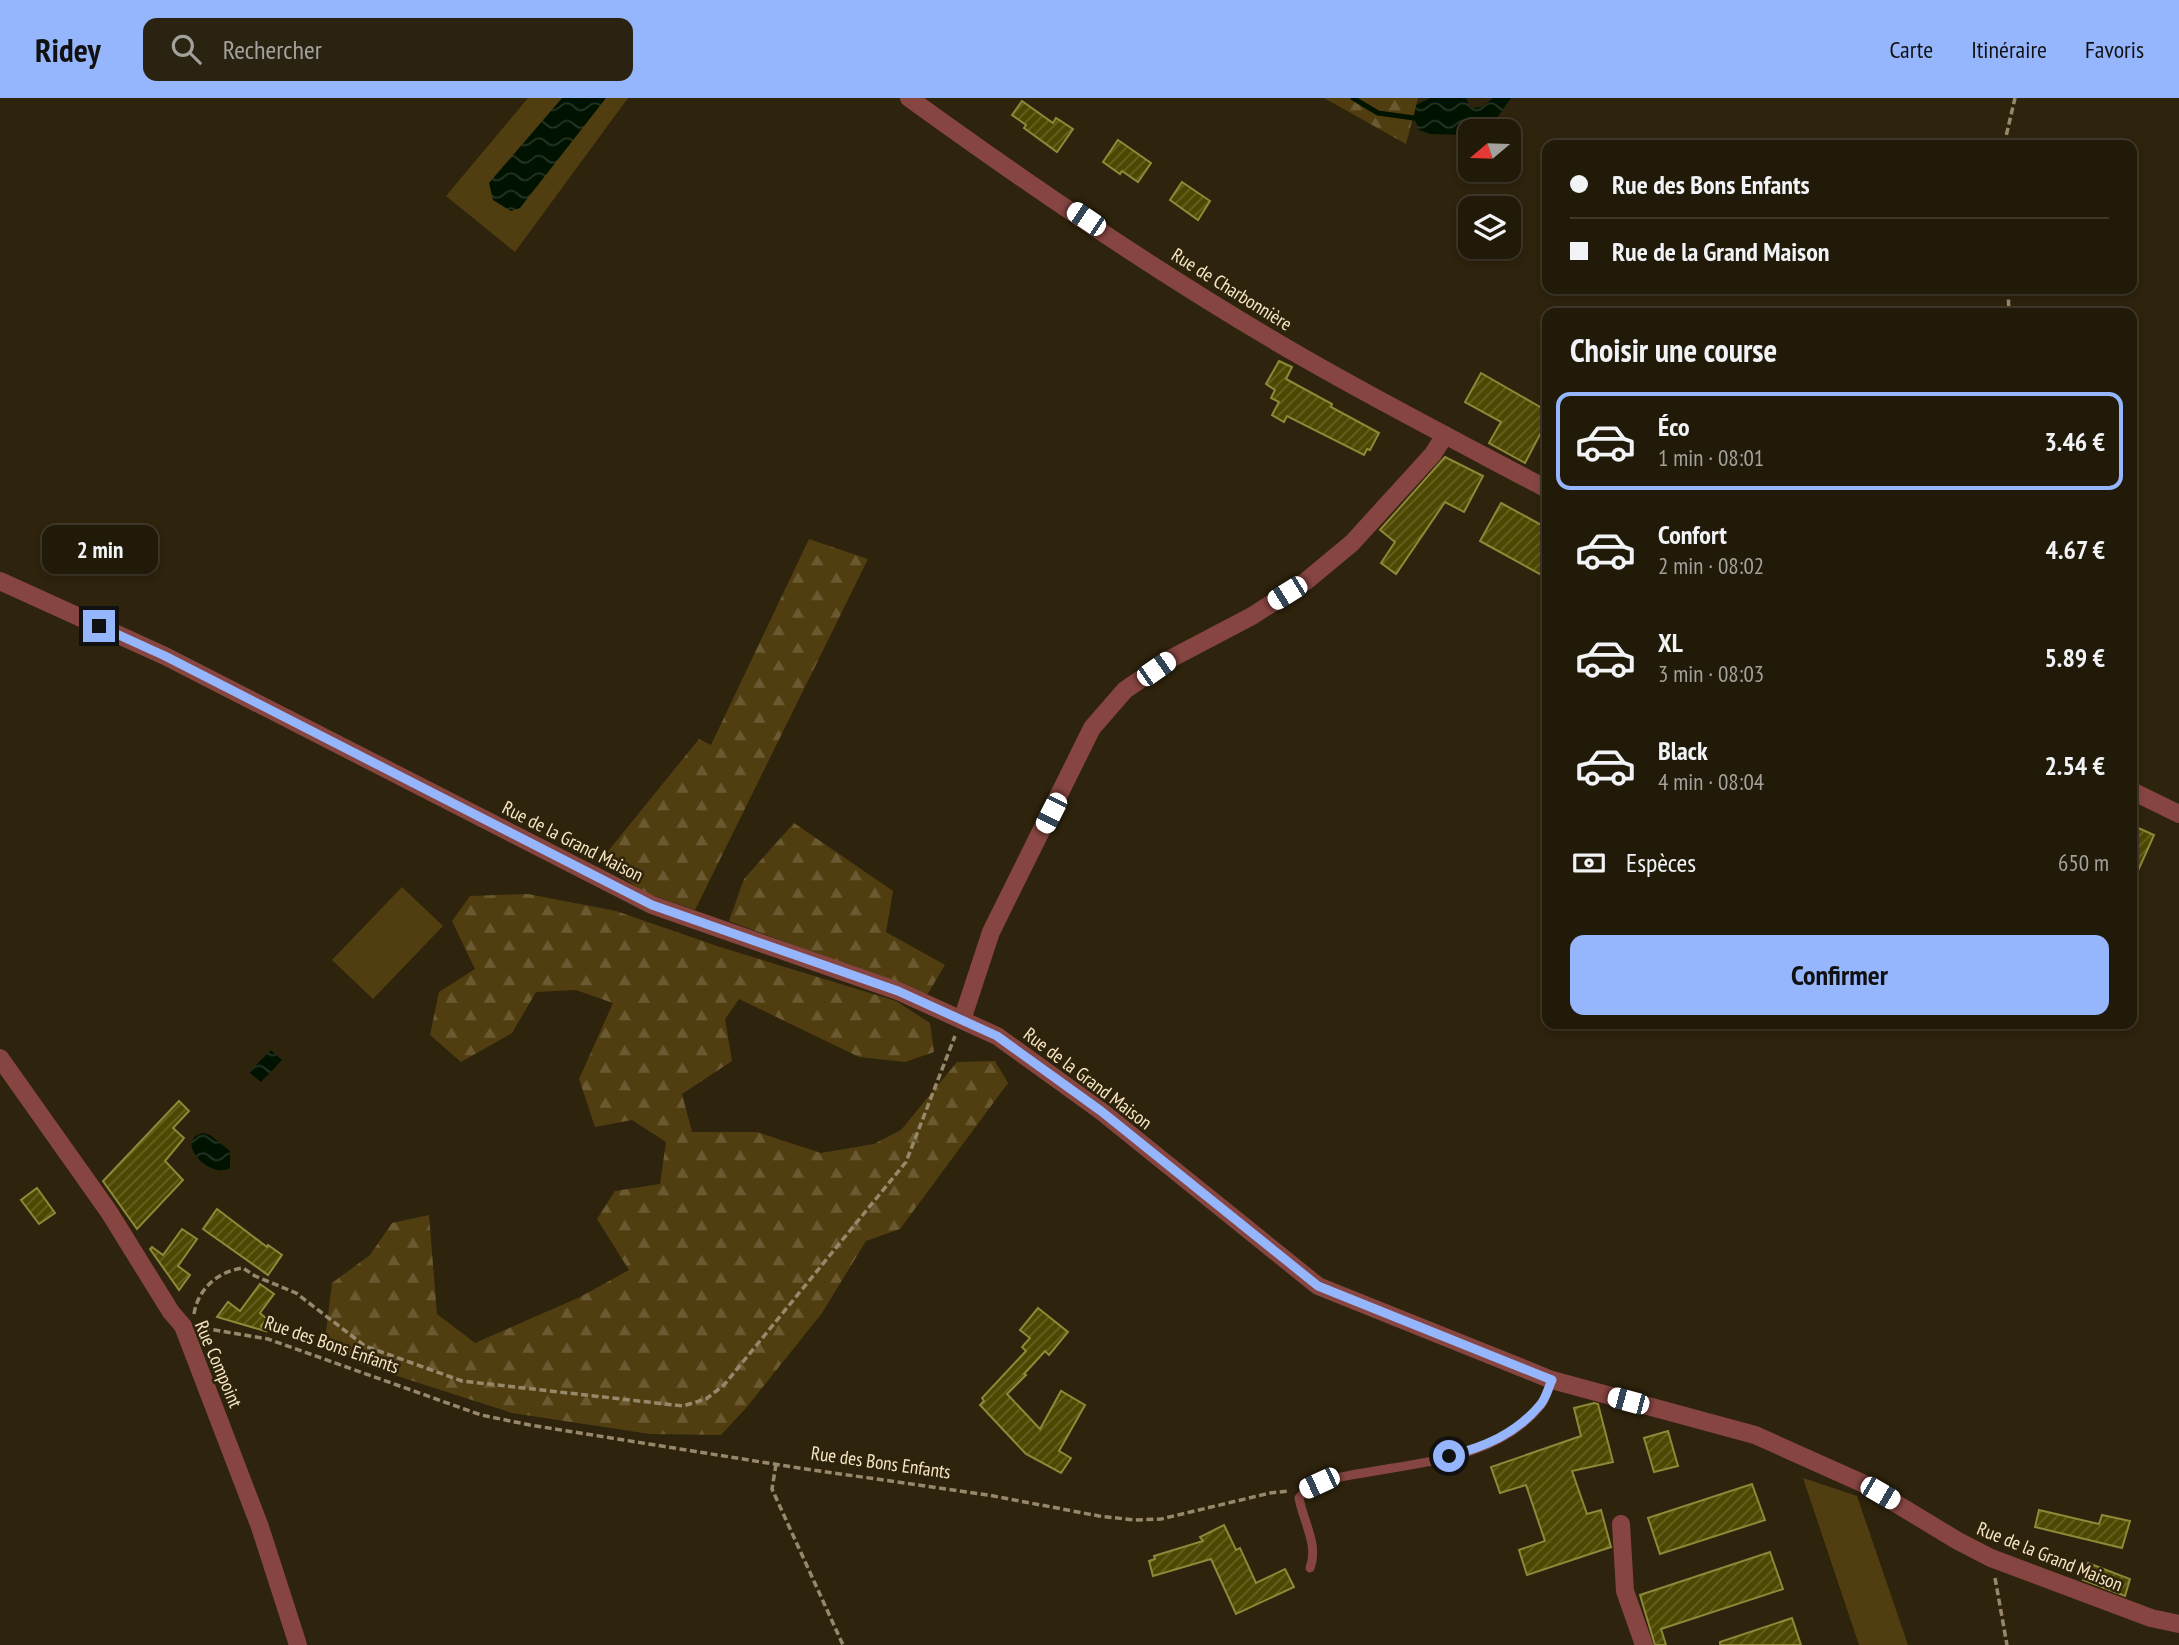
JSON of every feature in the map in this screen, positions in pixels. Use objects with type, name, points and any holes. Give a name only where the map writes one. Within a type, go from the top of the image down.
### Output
[{"type":"street","name":"Rue de Charbonnière","points":[[909,98],[969,142],[1202,297],[1306,359],[1542,486]]},
{"type":"street","points":[[959,1027],[991,932],[1092,728],[1125,690],[1172,658],[1252,616],[1305,582],[1334,559],[1352,543],[1433,454],[1445,435]]},
{"type":"street","name":"Rue de la Grand Maison","points":[[0,581],[165,656],[652,905],[898,991],[959,1027],[997,1036],[1101,1111],[1318,1286],[1552,1380],[1755,1435],[1862,1483],[1991,1558],[2151,1618],[2179,1624]]},
{"type":"street","points":[[2137,793],[2179,814]]},
{"type":"street","name":"Rue Compoint","points":[[0,1058],[108,1212],[171,1312],[188,1326],[260,1527],[298,1645]]},
{"type":"street","points":[[1621,1524],[1626,1591],[1644,1645]]},
{"type":"lane","points":[[1310,1568],[1314,1548],[1299,1498],[1306,1489],[1340,1477],[1449,1456],[1485,1446],[1523,1422],[1542,1404],[1552,1380]]},
{"type":"path","points":[[2005,140],[2015,98]]},
{"type":"path","points":[[188,1326],[195,1307],[211,1281],[229,1270],[243,1268],[255,1276],[296,1293],[365,1346],[462,1381],[683,1406],[706,1399],[724,1385],[906,1162],[959,1027]]},
{"type":"path","name":"Rue des Bons Enfants","points":[[188,1326],[268,1339],[481,1415],[1134,1520],[1161,1518],[1270,1493],[1306,1489]]},
{"type":"path","points":[[776,1464],[772,1489],[843,1645]]},
{"type":"path","points":[[1991,1558],[2007,1645]]},
{"type":"green space","points":[[528,98],[628,98],[515,252],[446,196]]},
{"type":"green space","points":[[1324,98],[1418,98],[1406,144]]},
{"type":"green space","points":[[809,539],[868,559],[695,910],[643,892],[601,860],[699,739],[711,745]]},
{"type":"green space","points":[[794,823],[893,891],[886,932],[945,965],[927,995],[729,921],[744,879]]},
{"type":"green space","points":[[402,887],[443,926],[373,999],[332,960]]},
{"type":"green space","points":[[528,894],[616,911],[720,947],[896,1001],[930,1023],[934,1052],[905,1062],[859,1057],[739,999],[725,1019],[732,1061],[682,1094],[692,1132],[757,1132],[821,1153],[874,1144],[901,1130],[957,1062],[995,1061],[1008,1083],[900,1229],[866,1241],[822,1313],[721,1435],[650,1434],[512,1413],[360,1364],[325,1340],[332,1283],[370,1255],[392,1223],[429,1215],[437,1314],[475,1343],[578,1298],[629,1270],[597,1219],[615,1191],[660,1184],[666,1142],[632,1120],[595,1127],[579,1079],[613,1003],[576,990],[536,992],[512,1033],[461,1062],[430,1035],[439,992],[475,969],[452,921],[470,896]]},
{"type":"green space","points":[[1803,1478],[1857,1496],[1908,1645],[1859,1645]]},
{"type":"water","points":[[562,98],[606,98],[520,208],[511,211],[493,200],[489,183]]},
{"type":"water","points":[[1431,98],[1466,98],[1470,108],[1482,107],[1493,98],[1511,98],[1496,119],[1458,119],[1458,135],[1430,134],[1419,130],[1414,118],[1416,105]]},
{"type":"water","points":[[271,1050],[282,1060],[261,1082],[249,1072]]},
{"type":"water","points":[[203,1133],[210,1135],[230,1151],[230,1168],[213,1169],[197,1158],[192,1143],[195,1137]]},
{"type":"building","points":[[1022,101],[1053,123],[1056,118],[1073,129],[1057,152],[1024,128],[1026,125],[1012,115]]},
{"type":"building","points":[[1118,140],[1151,163],[1138,182],[1103,162]]},
{"type":"building","points":[[1182,182],[1210,201],[1198,220],[1170,200]]},
{"type":"building","points":[[1279,361],[1292,367],[1286,379],[1379,433],[1370,450],[1367,449],[1364,455],[1287,416],[1284,422],[1272,415],[1279,402],[1271,398],[1275,390],[1266,384]]},
{"type":"building","points":[[1481,373],[1542,408],[1542,431],[1525,463],[1489,443],[1501,422],[1465,402]]},
{"type":"building","points":[[1445,457],[1483,476],[1464,512],[1445,502],[1396,574],[1381,563],[1395,542],[1380,530]]},
{"type":"building","points":[[1501,503],[1542,525],[1542,575],[1480,541]]},
{"type":"building","points":[[2137,827],[2154,835],[2137,873]]},
{"type":"building","points":[[179,1101],[189,1111],[173,1128],[184,1138],[165,1161],[183,1180],[137,1229],[103,1181]]},
{"type":"building","points":[[37,1188],[55,1213],[39,1224],[21,1200]]},
{"type":"building","points":[[217,1209],[267,1247],[268,1245],[282,1255],[268,1275],[203,1229]]},
{"type":"building","points":[[182,1229],[197,1239],[178,1266],[190,1275],[179,1290],[150,1249],[152,1247],[163,1255]]},
{"type":"building","points":[[260,1284],[274,1294],[260,1313],[267,1319],[261,1326],[265,1331],[217,1317],[228,1302],[240,1311]]},
{"type":"building","points":[[1038,1308],[1068,1332],[1049,1355],[1045,1351],[1007,1394],[1040,1429],[1061,1391],[1085,1405],[1059,1451],[1071,1458],[1061,1473],[1026,1454],[980,1405],[984,1401],[982,1398],[1026,1351],[1022,1347],[1030,1338],[1020,1330]]},
{"type":"building","points":[[1598,1404],[1613,1462],[1572,1471],[1587,1514],[1601,1510],[1611,1547],[1527,1575],[1519,1550],[1545,1541],[1526,1485],[1500,1493],[1491,1467],[1581,1436],[1574,1408]]},
{"type":"building","points":[[1668,1431],[1678,1466],[1654,1472],[1644,1438]]},
{"type":"building","points":[[1752,1484],[1765,1520],[1660,1554],[1648,1518]]},
{"type":"building","points":[[2039,1510],[2099,1524],[2102,1515],[2130,1521],[2122,1548],[2035,1527]]},
{"type":"building","points":[[1224,1525],[1236,1550],[1240,1548],[1256,1583],[1285,1569],[1294,1587],[1236,1614],[1211,1559],[1153,1576],[1149,1561],[1155,1559],[1154,1556],[1203,1541],[1200,1537]]},
{"type":"building","points":[[1770,1552],[1783,1589],[1661,1629],[1666,1645],[1655,1645],[1640,1595]]},
{"type":"building","points":[[2088,1563],[2130,1579],[2125,1596],[2083,1580]]},
{"type":"building","points":[[1792,1618],[1801,1645],[1720,1645],[1720,1642]]},
{"type":"waterway","points":[[1353,98],[1378,113],[1414,118]]},
{"type":"route","points":[[99,626],[165,656],[652,905],[898,991],[997,1036],[1101,1111],[1318,1286],[1552,1380],[1542,1404],[1523,1422],[1485,1446],[1449,1456]]}]
